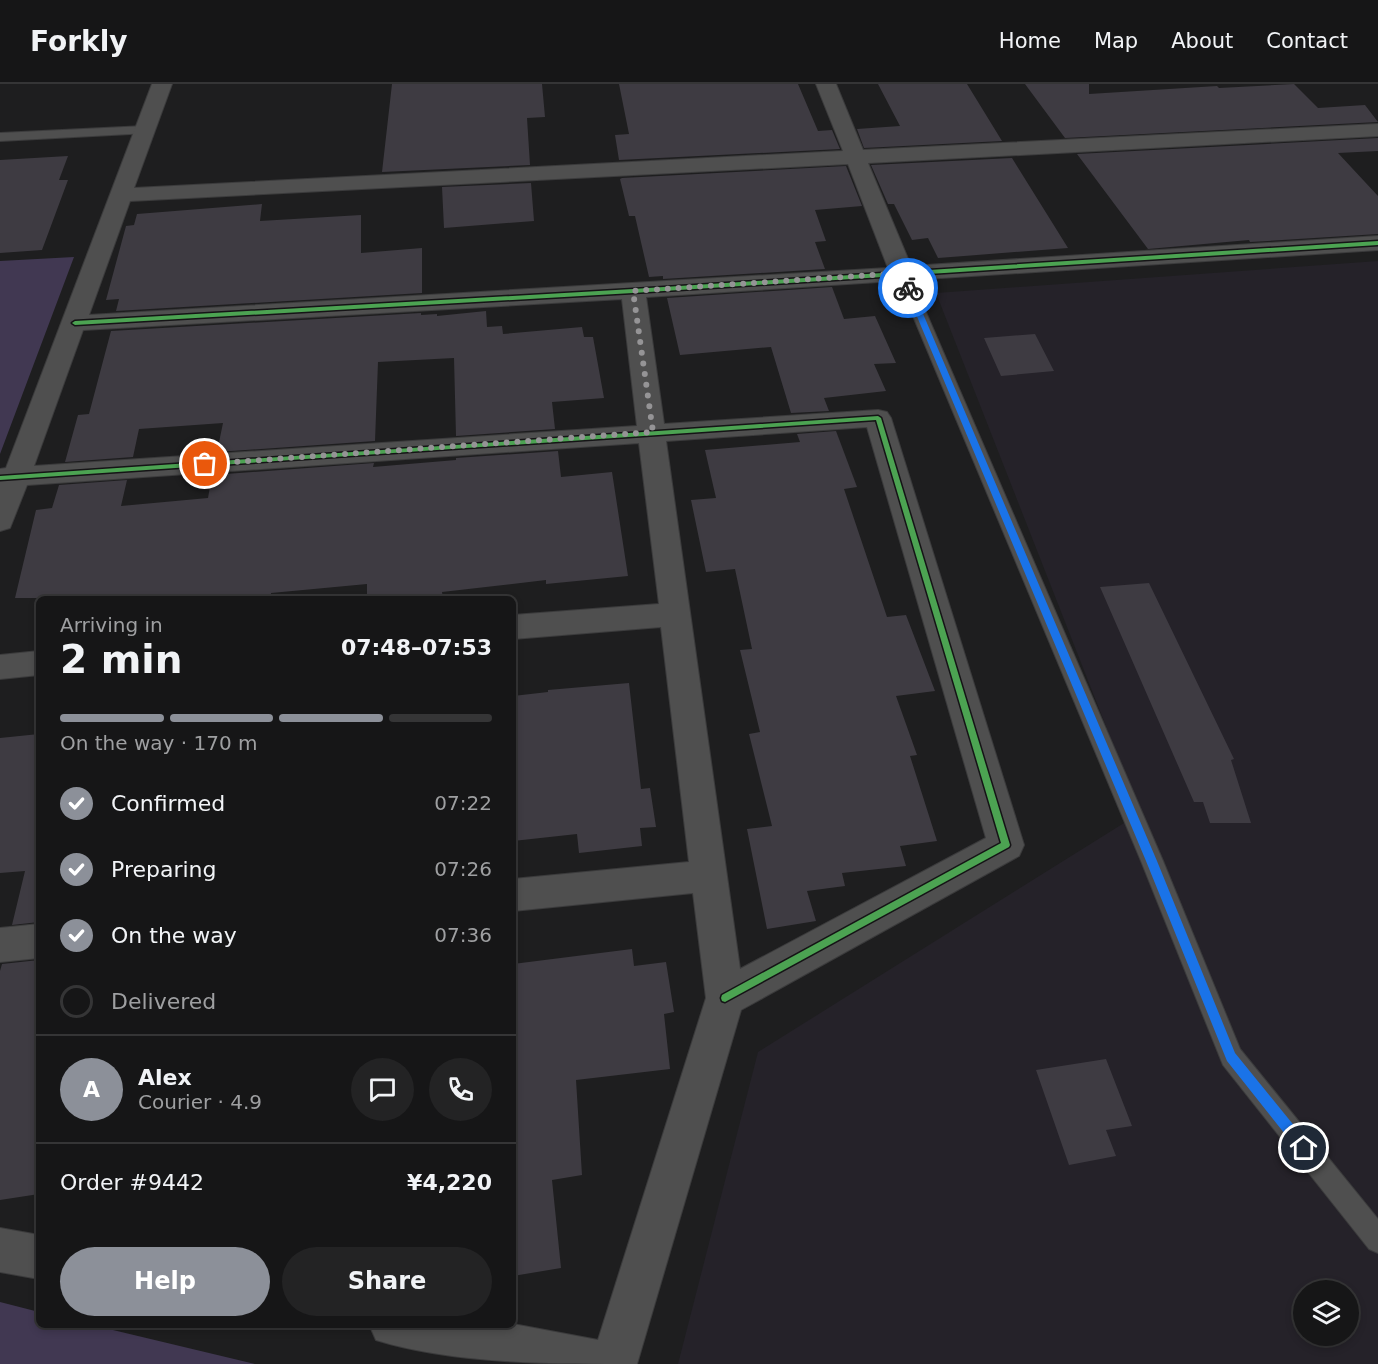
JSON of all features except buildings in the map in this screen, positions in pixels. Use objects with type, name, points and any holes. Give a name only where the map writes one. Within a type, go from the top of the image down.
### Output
[{"type":"street","points":[[0,521],[8,478],[75,323],[162,84]]},
{"type":"street","points":[[826,84],[902,273]]},
{"type":"street","points":[[121,195],[1378,130]]},
{"type":"street","points":[[75,323],[633,291],[1378,243]]},
{"type":"street","points":[[614,1364],[725,998],[707,876],[653,432],[633,291]]},
{"type":"street","points":[[8,478],[878,418],[1006,845],[725,998]]},
{"type":"street","points":[[516,627],[676,614]]},
{"type":"street","points":[[0,666],[36,663]]},
{"type":"street","points":[[516,895],[707,876]]},
{"type":"street","points":[[0,945],[36,941]]},
{"type":"street","points":[[0,1250],[36,1256]]},
{"type":"street","points":[[413,1328],[599,1364]]},
{"type":"lane","points":[[0,137],[145,130]]},
{"type":"lane","points":[[902,273],[1147,850],[1231,1057],[1378,1240]]},
{"type":"shaded area","points":[[74,257],[0,454],[0,261]]},
{"type":"shaded area","points":[[1378,261],[1378,1364],[678,1364],[758,1052],[1140,813],[936,293]]},
{"type":"shaded area","points":[[0,1302],[36,1311],[36,1328],[105,1328],[255,1364],[0,1364]]},
{"type":"cycle path","points":[[75,323],[633,291],[1378,243]]},
{"type":"cycle path","points":[[0,478],[878,418],[1006,845],[725,998]]},
{"type":"way so far","points":[[205,464],[653,432],[633,291],[902,273],[908,288]]},
{"type":"route","points":[[908,288],[1152,861],[1231,1057],[1304,1148]]}]
